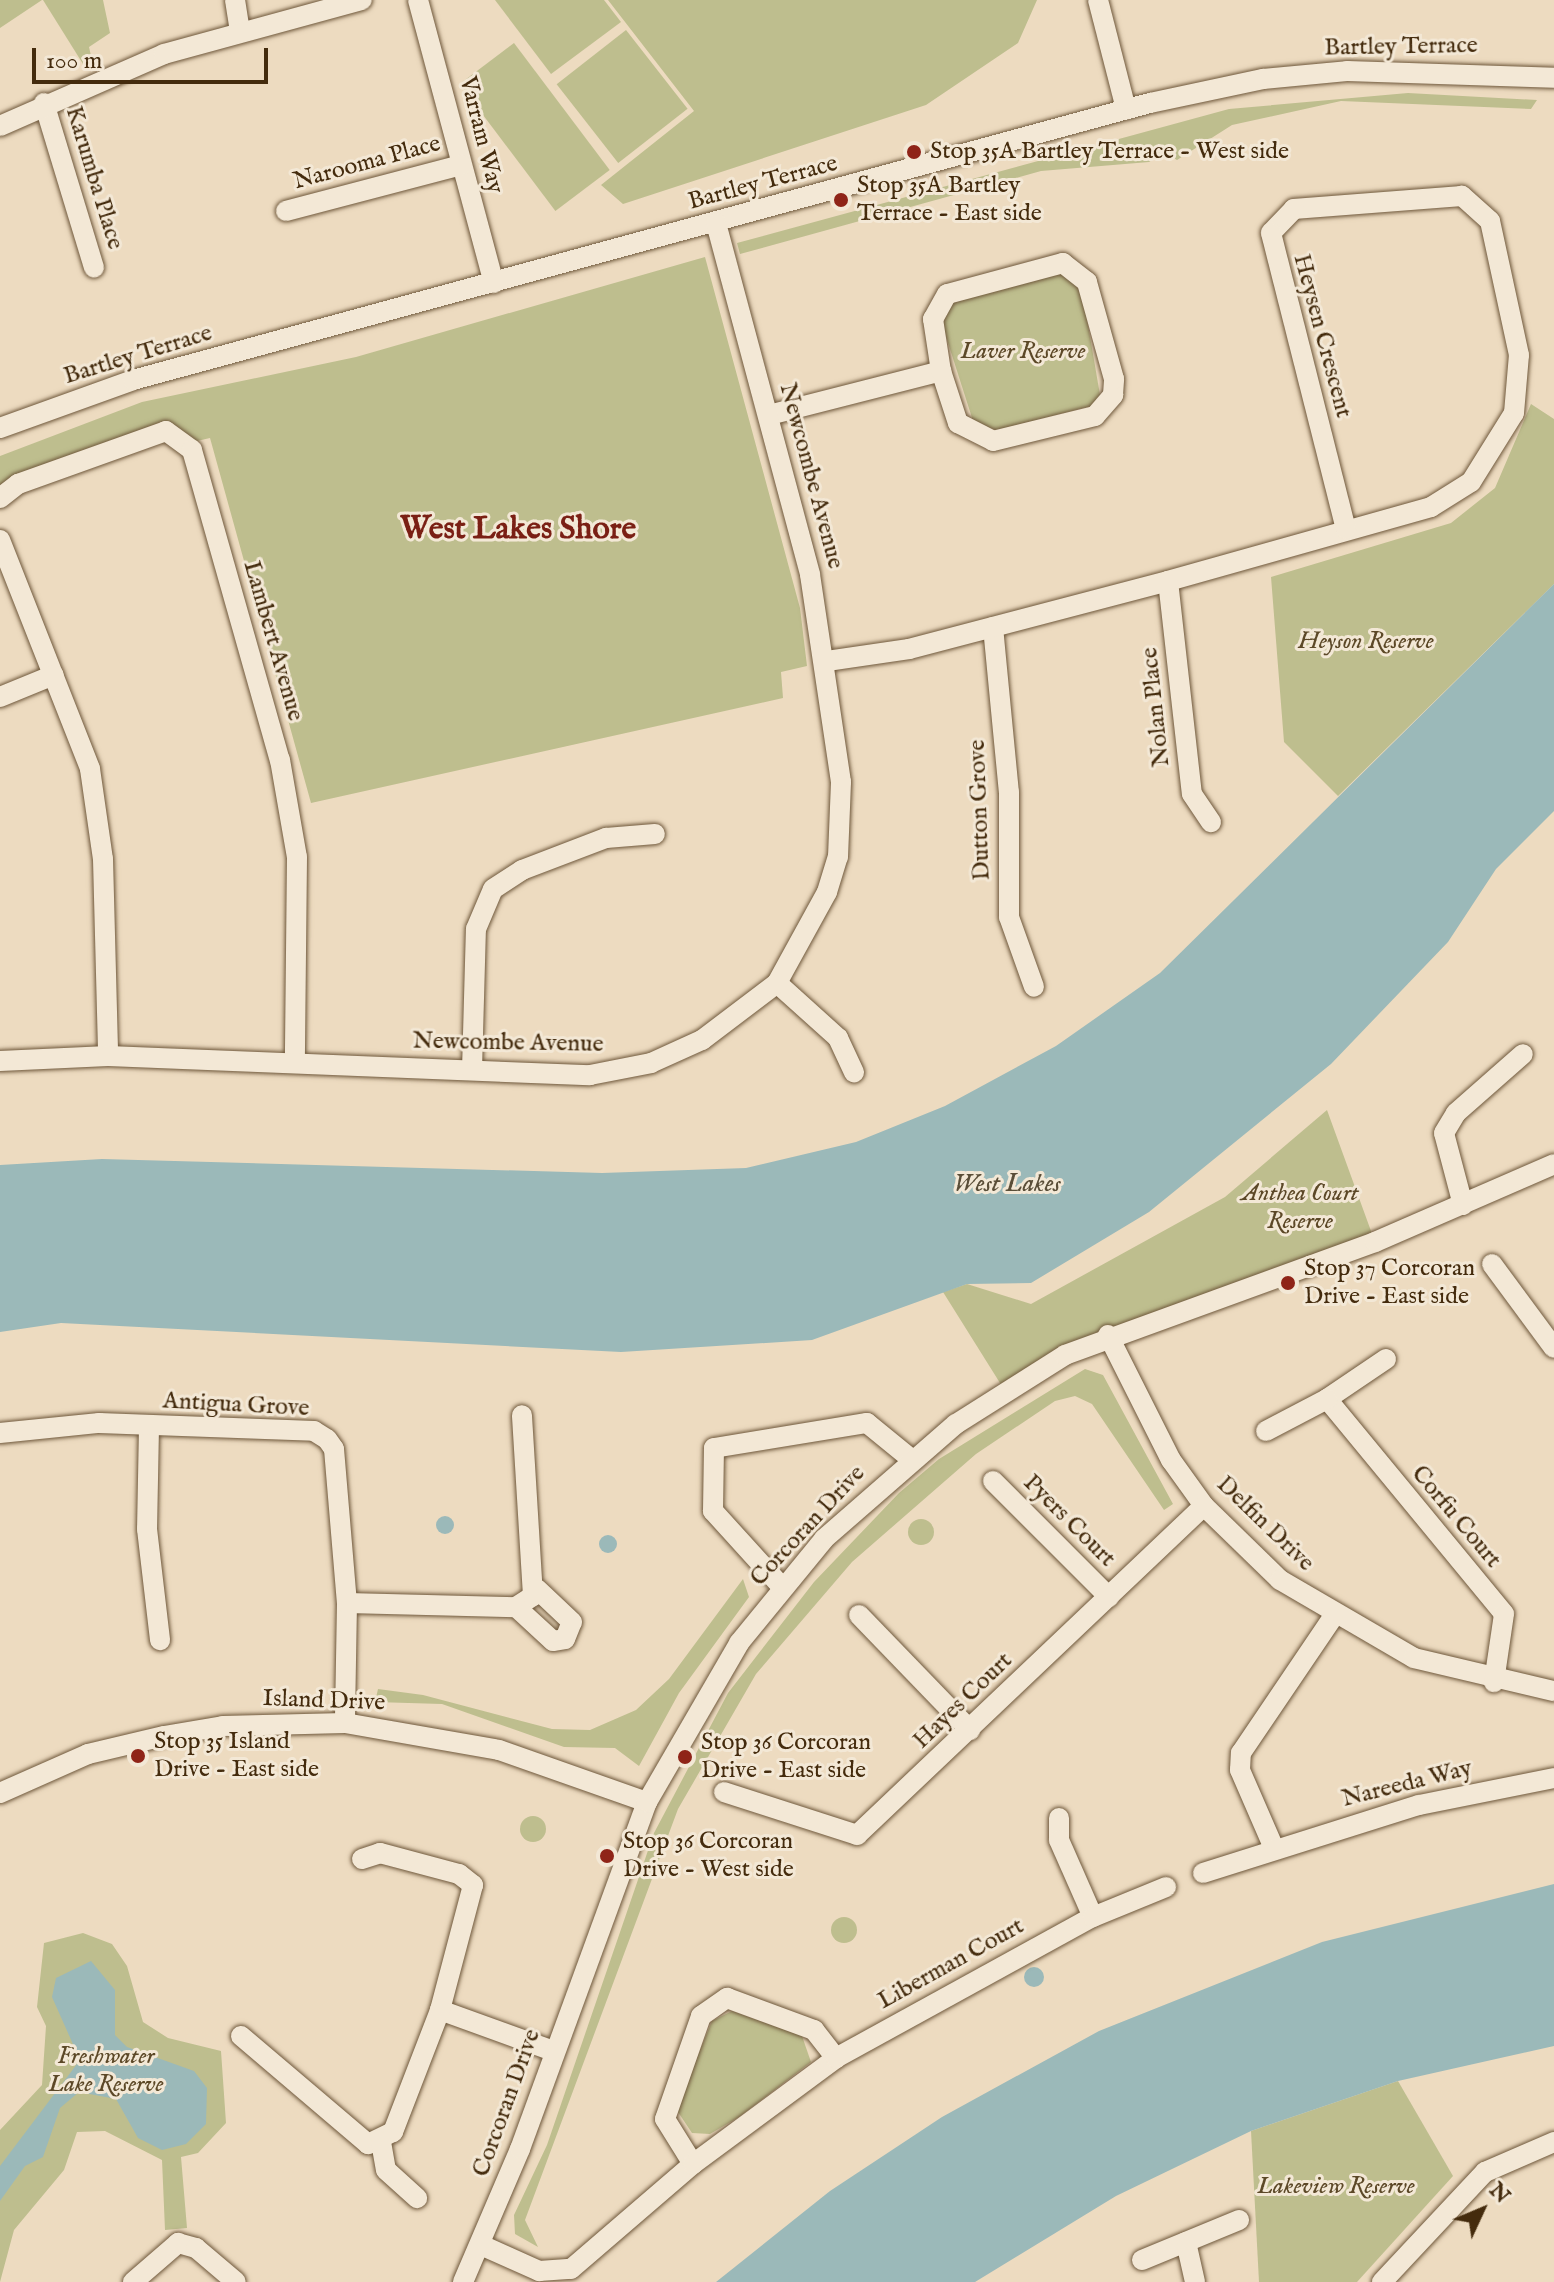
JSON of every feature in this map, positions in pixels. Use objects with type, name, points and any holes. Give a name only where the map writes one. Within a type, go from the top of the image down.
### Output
[{"type":"street","points":[[235,0],[240,32]]},
{"type":"street","points":[[0,126],[44,103],[240,32],[362,0]]},
{"type":"street","name":"Varram Way","points":[[418,0],[494,283]]},
{"type":"street","points":[[1098,0],[1126,109]]},
{"type":"street","name":"Bartley Terrace","points":[[0,428],[133,380],[1126,109],[1263,79],[1347,71],[1554,78]]},
{"type":"street","name":"Karumba Place","points":[[44,103],[94,268]]},
{"type":"street","name":"Narooma Place","points":[[286,211],[461,165]]},
{"type":"street","name":"Heysen Crescent","points":[[827,661],[993,627],[1168,581],[1346,529],[1453,495],[1487,464],[1514,413],[1519,355],[1490,221],[1462,196],[1294,209],[1271,233],[1346,529]]},
{"type":"street","name":"Newcombe Avenue","points":[[0,1061],[108,1056],[590,1075],[651,1063],[733,1021],[777,983],[808,937],[838,857],[841,782],[827,661],[769,415],[716,223]]},
{"type":"street","points":[[1063,263],[1087,282],[1113,395],[1095,416],[980,441],[958,423],[941,371],[933,319],[947,294],[1063,263]]},
{"type":"street","points":[[769,415],[941,371]]},
{"type":"street","name":"Lambert Avenue","points":[[0,498],[18,484],[166,431],[192,450],[280,760],[297,857],[295,1062]]},
{"type":"street","points":[[0,540],[90,769],[103,859],[108,1056]]},
{"type":"street","name":"Nolan Place","points":[[1168,581],[1192,794],[1211,822]]},
{"type":"street","name":"Dutton Grove","points":[[993,627],[1009,792],[1009,917],[1034,987]]},
{"type":"street","points":[[0,697],[54,675]]},
{"type":"street","points":[[472,1070],[476,929],[493,889],[522,870],[606,838],[655,834]]},
{"type":"street","points":[[777,983],[838,1038],[854,1073]]},
{"type":"street","points":[[1463,1205],[1444,1133],[1456,1113],[1523,1054]]},
{"type":"street","name":"Corcoran Drive","points":[[463,2282],[481,2245],[647,1802],[688,1719],[782,1587],[911,1459],[1005,1391],[1108,1335],[1463,1205],[1554,1164]]},
{"type":"street","points":[[1492,1264],[1554,1348]]},
{"type":"street","name":"Delfin Drive","points":[[1108,1335],[1149,1421],[1204,1506],[1280,1580],[1333,1617],[1414,1658],[1494,1682],[1554,1691]]},
{"type":"street","points":[[1266,1431],[1327,1399],[1386,1359]]},
{"type":"street","name":"Corfu Court","points":[[1327,1399],[1504,1614],[1494,1682]]},
{"type":"street","points":[[347,1603],[516,1607],[553,1641],[565,1639],[572,1622],[537,1589],[522,1415]]},
{"type":"street","points":[[782,1587],[713,1511],[714,1448],[867,1423],[911,1459]]},
{"type":"street","points":[[149,1427],[147,1529],[160,1640]]},
{"type":"street","name":"Antigua Grove","points":[[0,1433],[149,1427],[314,1431],[327,1439],[334,1449],[347,1603],[345,1723]]},
{"type":"street","name":"Pyers Court","points":[[993,1481],[1109,1597]]},
{"type":"street","name":"Hayes Court","points":[[724,1792],[857,1835],[1204,1506]]},
{"type":"street","points":[[516,1607],[537,1589]]},
{"type":"street","points":[[859,1615],[970,1730]]},
{"type":"street","points":[[1273,1846],[1240,1770],[1241,1753],[1333,1617]]},
{"type":"street","name":"Island Drive","points":[[0,1793],[88,1754],[164,1736],[223,1726],[345,1723],[499,1750],[647,1802]]},
{"type":"street","name":"Nareeda Way","points":[[1203,1873],[1273,1846],[1554,1778]]},
{"type":"street","points":[[1059,1818],[1059,1840],[1093,1917]]},
{"type":"street","points":[[241,2036],[368,2144],[381,2142],[393,2132],[440,2010],[473,1885],[459,1874],[380,1853],[362,1859]]},
{"type":"street","name":"Liberman Court","points":[[481,2245],[561,2274],[693,2164],[836,2058],[1093,1917],[1166,1887]]},
{"type":"street","points":[[693,2164],[665,2119],[701,2016],[727,1998],[814,2030],[836,2058]]},
{"type":"street","points":[[440,2010],[553,2051]]},
{"type":"street","points":[[381,2142],[386,2170],[417,2198]]},
{"type":"street","points":[[1382,2282],[1485,2172],[1554,2142]]},
{"type":"street","points":[[1142,2260],[1239,2220]]},
{"type":"street","points":[[1186,2242],[1195,2282]]},
{"type":"street","points":[[133,2282],[178,2243],[196,2248],[236,2282]]},
{"type":"green space","points":[[0,0],[42,0],[0,28]]},
{"type":"green space","points":[[43,0],[103,0],[110,33],[89,47],[92,60],[83,64]]},
{"type":"green space","points":[[495,0],[604,0],[621,22],[551,74]]},
{"type":"green space","points":[[608,0],[1037,0],[1018,43],[926,105],[623,204],[601,185],[694,111]]},
{"type":"green space","points":[[626,30],[688,109],[618,163],[557,84]]},
{"type":"green space","points":[[514,43],[610,170],[555,211],[460,84]]},
{"type":"green space","points":[[1408,93],[1537,100],[1531,109],[1341,101],[1232,125],[1177,160],[1164,152],[1149,162],[1041,171],[740,254],[737,243],[1229,109]]},
{"type":"green space","points":[[705,257],[800,608],[807,666],[781,672],[783,698],[311,803],[210,438],[197,441],[161,422],[0,485],[0,456],[142,402],[356,357]]},
{"type":"green space","name":"Laver Reserve","points":[[1063,273],[1082,290],[1100,395],[1091,406],[997,430],[974,424],[942,324],[951,301]]},
{"type":"green space","name":"Heyson Reserve","points":[[1531,404],[1554,419],[1554,584],[1338,796],[1284,742],[1271,577],[1451,523],[1495,488]]},
{"type":"green space","name":"Anthea Court Reserve","points":[[1327,1110],[1375,1242],[1108,1335],[1005,1391],[943,1292],[967,1284],[1031,1304],[1225,1197]]},
{"type":"green space","points":[[1085,1369],[1103,1375],[1173,1504],[1164,1510],[1092,1404],[1075,1396],[1055,1401],[976,1454],[852,1562],[756,1674],[678,1809],[525,2220],[538,2247],[515,2234],[514,2215],[547,2145],[654,1833],[728,1693],[814,1582],[899,1493],[939,1459]]},
{"type":"green space","points":[[921,1519],[930,1523],[934,1532],[930,1541],[921,1545],[912,1541],[908,1532],[912,1523]]},
{"type":"green space","points":[[743,1579],[749,1597],[679,1693],[639,1766],[615,1748],[564,1747],[442,1704],[375,1702],[378,1689],[423,1695],[552,1729],[590,1730],[636,1710],[669,1679]]},
{"type":"green space","points":[[533,1816],[542,1820],[546,1829],[542,1838],[533,1842],[524,1838],[520,1829],[524,1820]]},
{"type":"green space","points":[[844,1917],[853,1921],[857,1930],[853,1939],[844,1943],[835,1939],[831,1930],[835,1921]]},
{"type":"green space","name":"Freshwater Lake Reserve","points":[[83,1933],[112,1944],[127,1966],[143,2022],[168,2038],[221,2051],[226,2123],[198,2153],[181,2157],[187,2228],[165,2230],[162,2160],[105,2131],[77,2132],[64,2170],[14,2230],[0,2282],[0,2130],[42,2085],[46,2026],[37,2007],[44,1943]]},
{"type":"green space","points":[[732,2011],[802,2036],[811,2062],[739,2117],[710,2134],[692,2133],[676,2109],[712,2021]]},
{"type":"green space","name":"Lakeview Reserve","points":[[1398,2081],[1453,2176],[1357,2282],[1259,2282],[1251,2131]]},
{"type":"water","name":"West Lakes","points":[[1554,584],[1554,811],[1496,869],[1448,942],[1331,1064],[1149,1212],[1031,1283],[967,1284],[812,1340],[621,1352],[61,1323],[0,1332],[0,1165],[102,1159],[602,1173],[746,1168],[856,1142],[945,1106],[1056,1046],[1160,973]]},
{"type":"water","points":[[441,1516],[449,1516],[454,1525],[452,1532],[441,1534],[436,1529],[436,1521]]},
{"type":"water","points":[[608,1535],[617,1544],[608,1553],[599,1544]]},
{"type":"water","points":[[1554,1884],[1554,2046],[1398,2081],[1251,2131],[1116,2196],[975,2282],[716,2282],[830,2191],[942,2117],[1099,2031],[1322,1942]]},
{"type":"water","points":[[91,1961],[115,1990],[115,2035],[127,2047],[194,2071],[207,2088],[206,2124],[186,2144],[162,2150],[138,2138],[116,2099],[79,2092],[60,2108],[43,2157],[25,2166],[0,2201],[0,2166],[80,2060],[52,1997],[56,1978]]},
{"type":"water","points":[[1034,1967],[1041,1970],[1044,1977],[1041,1984],[1034,1987],[1027,1984],[1024,1977],[1027,1970]]},
{"type":"place","name":"Stop 35A Bartley Terrace - West side","points":[[914,152]]},
{"type":"place","name":"Stop 35A Bartley Terrace - East side","points":[[841,200]]},
{"type":"place","name":"Stop 37 Corcoran Drive - East side","points":[[1288,1283]]},
{"type":"place","name":"Stop 35 Island Drive - East side","points":[[138,1756]]},
{"type":"place","name":"Stop 36 Corcoran Drive - East side","points":[[685,1757]]},
{"type":"place","name":"Stop 36 Corcoran Drive - West side","points":[[607,1856]]},
{"type":"district","name":"West Lakes Shore","points":[[518,530]]}]
